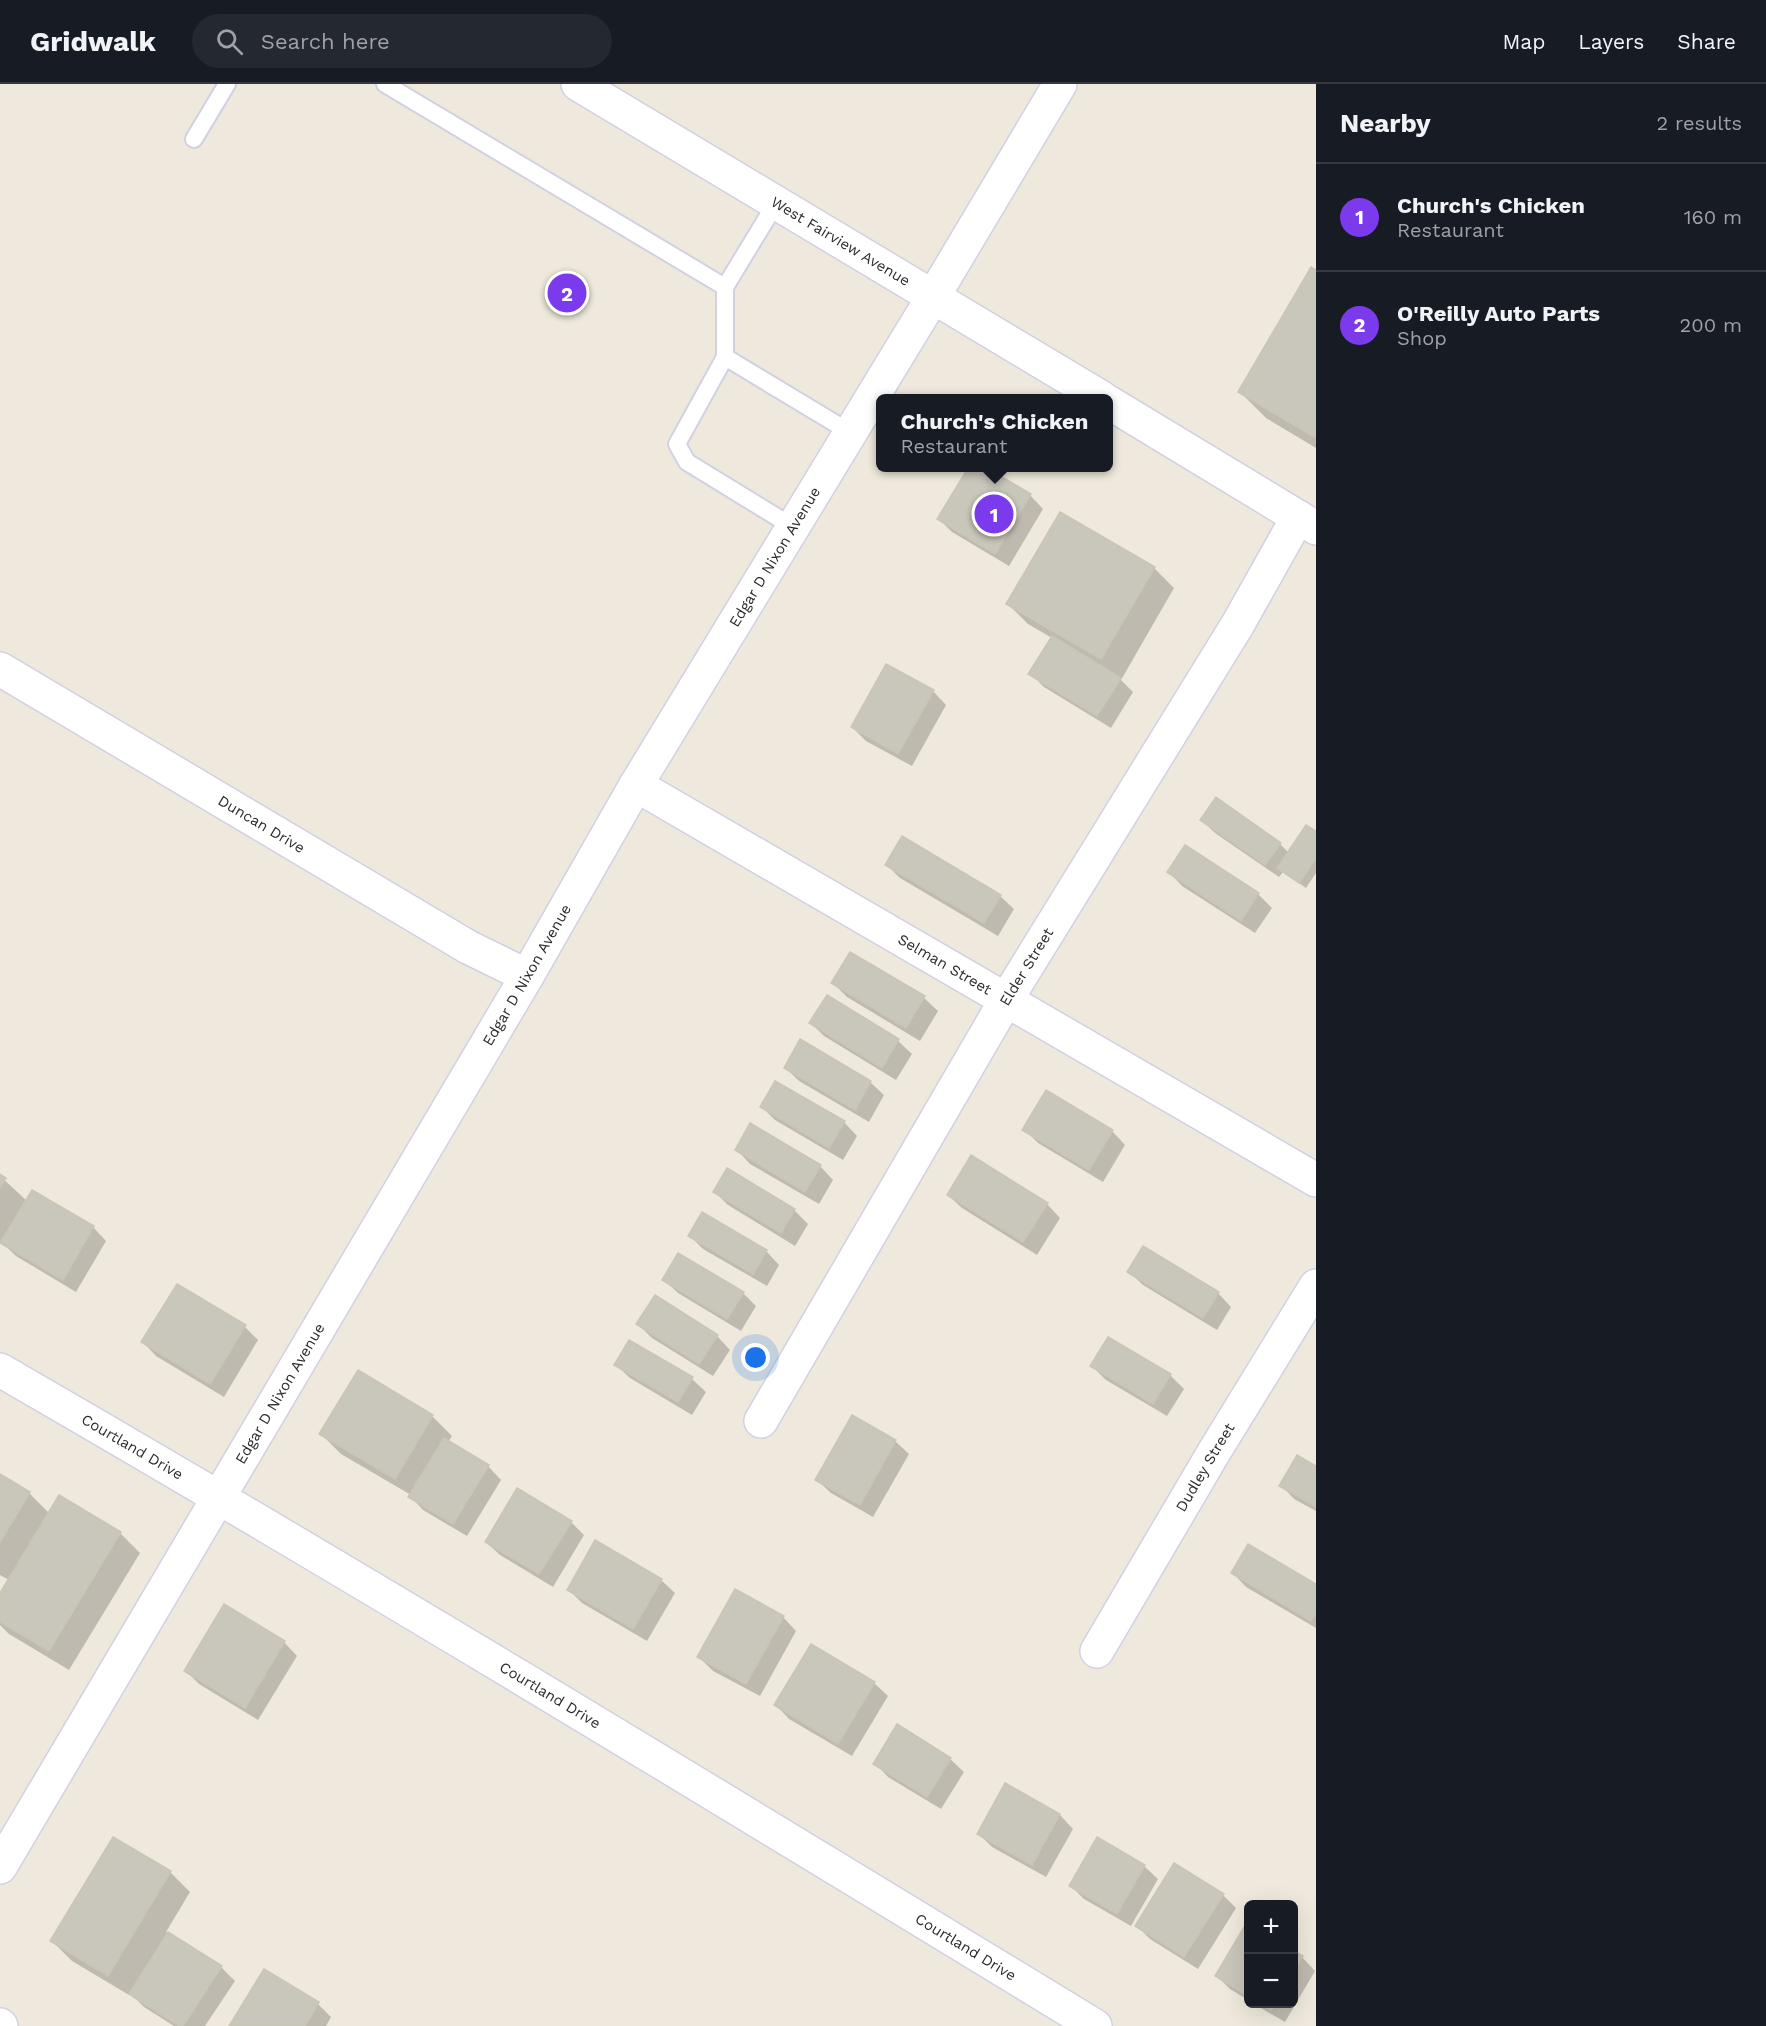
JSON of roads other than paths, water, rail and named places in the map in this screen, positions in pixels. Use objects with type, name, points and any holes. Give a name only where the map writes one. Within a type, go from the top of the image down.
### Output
[{"type":"street","name":"West Fairview Avenue","points":[[578,84],[1094,394]]},
{"type":"street","name":"Edgar D Nixon Avenue","points":[[0,1867],[527,976],[636,786],[1060,84]]},
{"type":"street","points":[[1113,405],[1307,522]]},
{"type":"street","name":"Elder Street","points":[[761,1421],[1006,1000],[1238,624],[1307,522]]},
{"type":"street","name":"Duncan Drive","points":[[0,669],[468,946],[527,976]]},
{"type":"street","name":"Selman Street","points":[[636,786],[1316,1180]]},
{"type":"street","name":"Dudley Street","points":[[1097,1651],[1214,1452],[1316,1287]]},
{"type":"street","name":"Courtland Drive","points":[[0,1370],[220,1497],[559,1700],[1095,2026]]},
{"type":"lane","points":[[194,139],[227,84]]},
{"type":"lane","points":[[385,84],[726,287]]},
{"type":"lane","points":[[776,202],[726,287],[725,357],[677,444],[687,462],[793,527]]},
{"type":"lane","points":[[725,357],[851,433]]},
{"type":"place","name":"O'Reilly Auto Parts","points":[[567,293]]},
{"type":"place","name":"Church's Chicken","points":[[994,514]]}]
